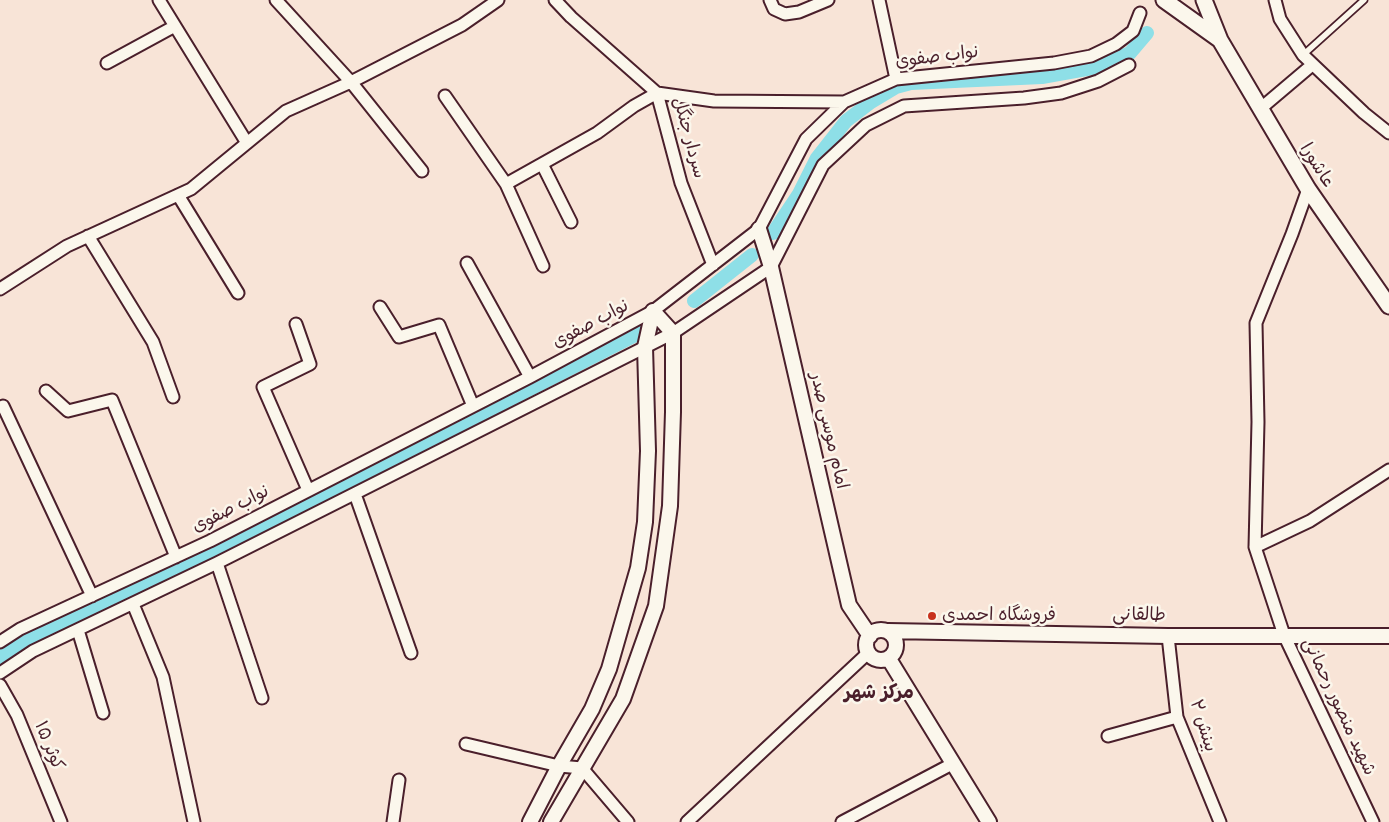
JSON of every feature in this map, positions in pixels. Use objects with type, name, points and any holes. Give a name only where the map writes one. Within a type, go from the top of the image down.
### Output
[{"type":"main road","points":[[1164,0],[1220,40]]},
{"type":"main road","name":"عاشورا","points":[[1204,0],[1220,40],[1308,189],[1389,306]]},
{"type":"street","points":[[159,0],[248,143]]},
{"type":"street","points":[[276,0],[351,82],[422,171]]},
{"type":"street","points":[[0,289],[68,246],[191,189],[286,111],[351,82],[462,25],[498,0]]},
{"type":"street","name":"سردار جنگل","points":[[555,0],[571,17],[657,93],[681,183],[713,265]]},
{"type":"street","points":[[770,0],[774,9],[785,14],[799,12],[828,0]]},
{"type":"street","points":[[879,0],[896,79]]},
{"type":"street","points":[[1275,0],[1280,19],[1303,55],[1364,113],[1389,133]]},
{"type":"street","name":"نواب صفوی","points":[[0,642],[20,629],[176,557],[530,377],[653,311],[759,229],[806,139],[844,102],[896,79],[1046,64],[1091,56],[1116,44],[1133,31],[1140,13]]},
{"type":"street","points":[[107,63],[175,26]]},
{"type":"street","points":[[1260,108],[1312,65]]},
{"type":"street","points":[[0,673],[33,651],[218,563],[673,333],[771,267],[824,165],[866,125],[904,106],[1024,98],[1061,93],[1098,81],[1129,66]]},
{"type":"street","points":[[506,184],[597,133],[634,106],[657,93],[714,101],[844,102]]},
{"type":"street","points":[[445,96],[506,184],[543,266]]},
{"type":"street","points":[[542,164],[571,222]]},
{"type":"street","name":"شهید منصور رحمانی","points":[[1308,189],[1256,323],[1258,422],[1255,548],[1284,635],[1373,822]]},
{"type":"street","points":[[178,195],[238,293]]},
{"type":"street","name":"امام موسی صدر","points":[[759,229],[771,267],[849,605],[870,636]]},
{"type":"street","points":[[88,236],[153,342],[173,397]]},
{"type":"street","points":[[468,263],[530,377]]},
{"type":"street","points":[[380,307],[399,337],[439,325],[472,406]]},
{"type":"street","points":[[551,822],[623,699],[656,606],[670,506],[674,412],[673,333],[653,311]]},
{"type":"street","points":[[530,822],[559,766],[592,709],[609,669],[638,568],[645,522],[648,451],[645,347],[653,311]]},
{"type":"street","points":[[296,324],[310,364],[263,387],[308,490]]},
{"type":"street","points":[[46,391],[68,412],[112,400],[176,557]]},
{"type":"street","points":[[3,406],[92,596]]},
{"type":"street","points":[[1255,548],[1310,521],[1389,470]]},
{"type":"street","points":[[354,494],[411,653]]},
{"type":"street","points":[[218,563],[262,698]]},
{"type":"street","points":[[132,604],[163,677],[194,822]]},
{"type":"street","points":[[78,630],[103,713]]},
{"type":"street","points":[[880,630],[888,631],[895,638],[896,652],[889,659],[880,661],[871,657],[866,644],[870,636],[880,630]]},
{"type":"street","name":"طالقانی","points":[[888,631],[1168,636],[1389,636]]},
{"type":"street","name":"بینش ۲","points":[[1168,636],[1177,717],[1220,822]]},
{"type":"street","points":[[686,822],[868,653]]},
{"type":"street","points":[[889,659],[989,822]]},
{"type":"street","name":"کوثر ۱۵","points":[[0,685],[16,715],[61,822]]},
{"type":"street","points":[[1108,736],[1177,717]]},
{"type":"street","points":[[466,744],[559,766],[582,768],[628,822]]},
{"type":"street","points":[[842,822],[952,764]]},
{"type":"street","points":[[393,822],[399,780]]},
{"type":"lane","points":[[1303,55],[1364,0]]},
{"type":"waterway","points":[[773,233],[799,194],[817,158],[846,121],[871,102],[896,87],[911,83],[1042,77],[1092,68],[1130,53],[1147,33]]},
{"type":"waterway","points":[[694,301],[752,255]]},
{"type":"waterway","points":[[0,657],[27,640],[213,552],[653,326]]},
{"type":"place","name":"فروشگاه احمدی","points":[[932,616]]},
{"type":"district","name":"مرکز شهر","points":[[879,694]]}]
